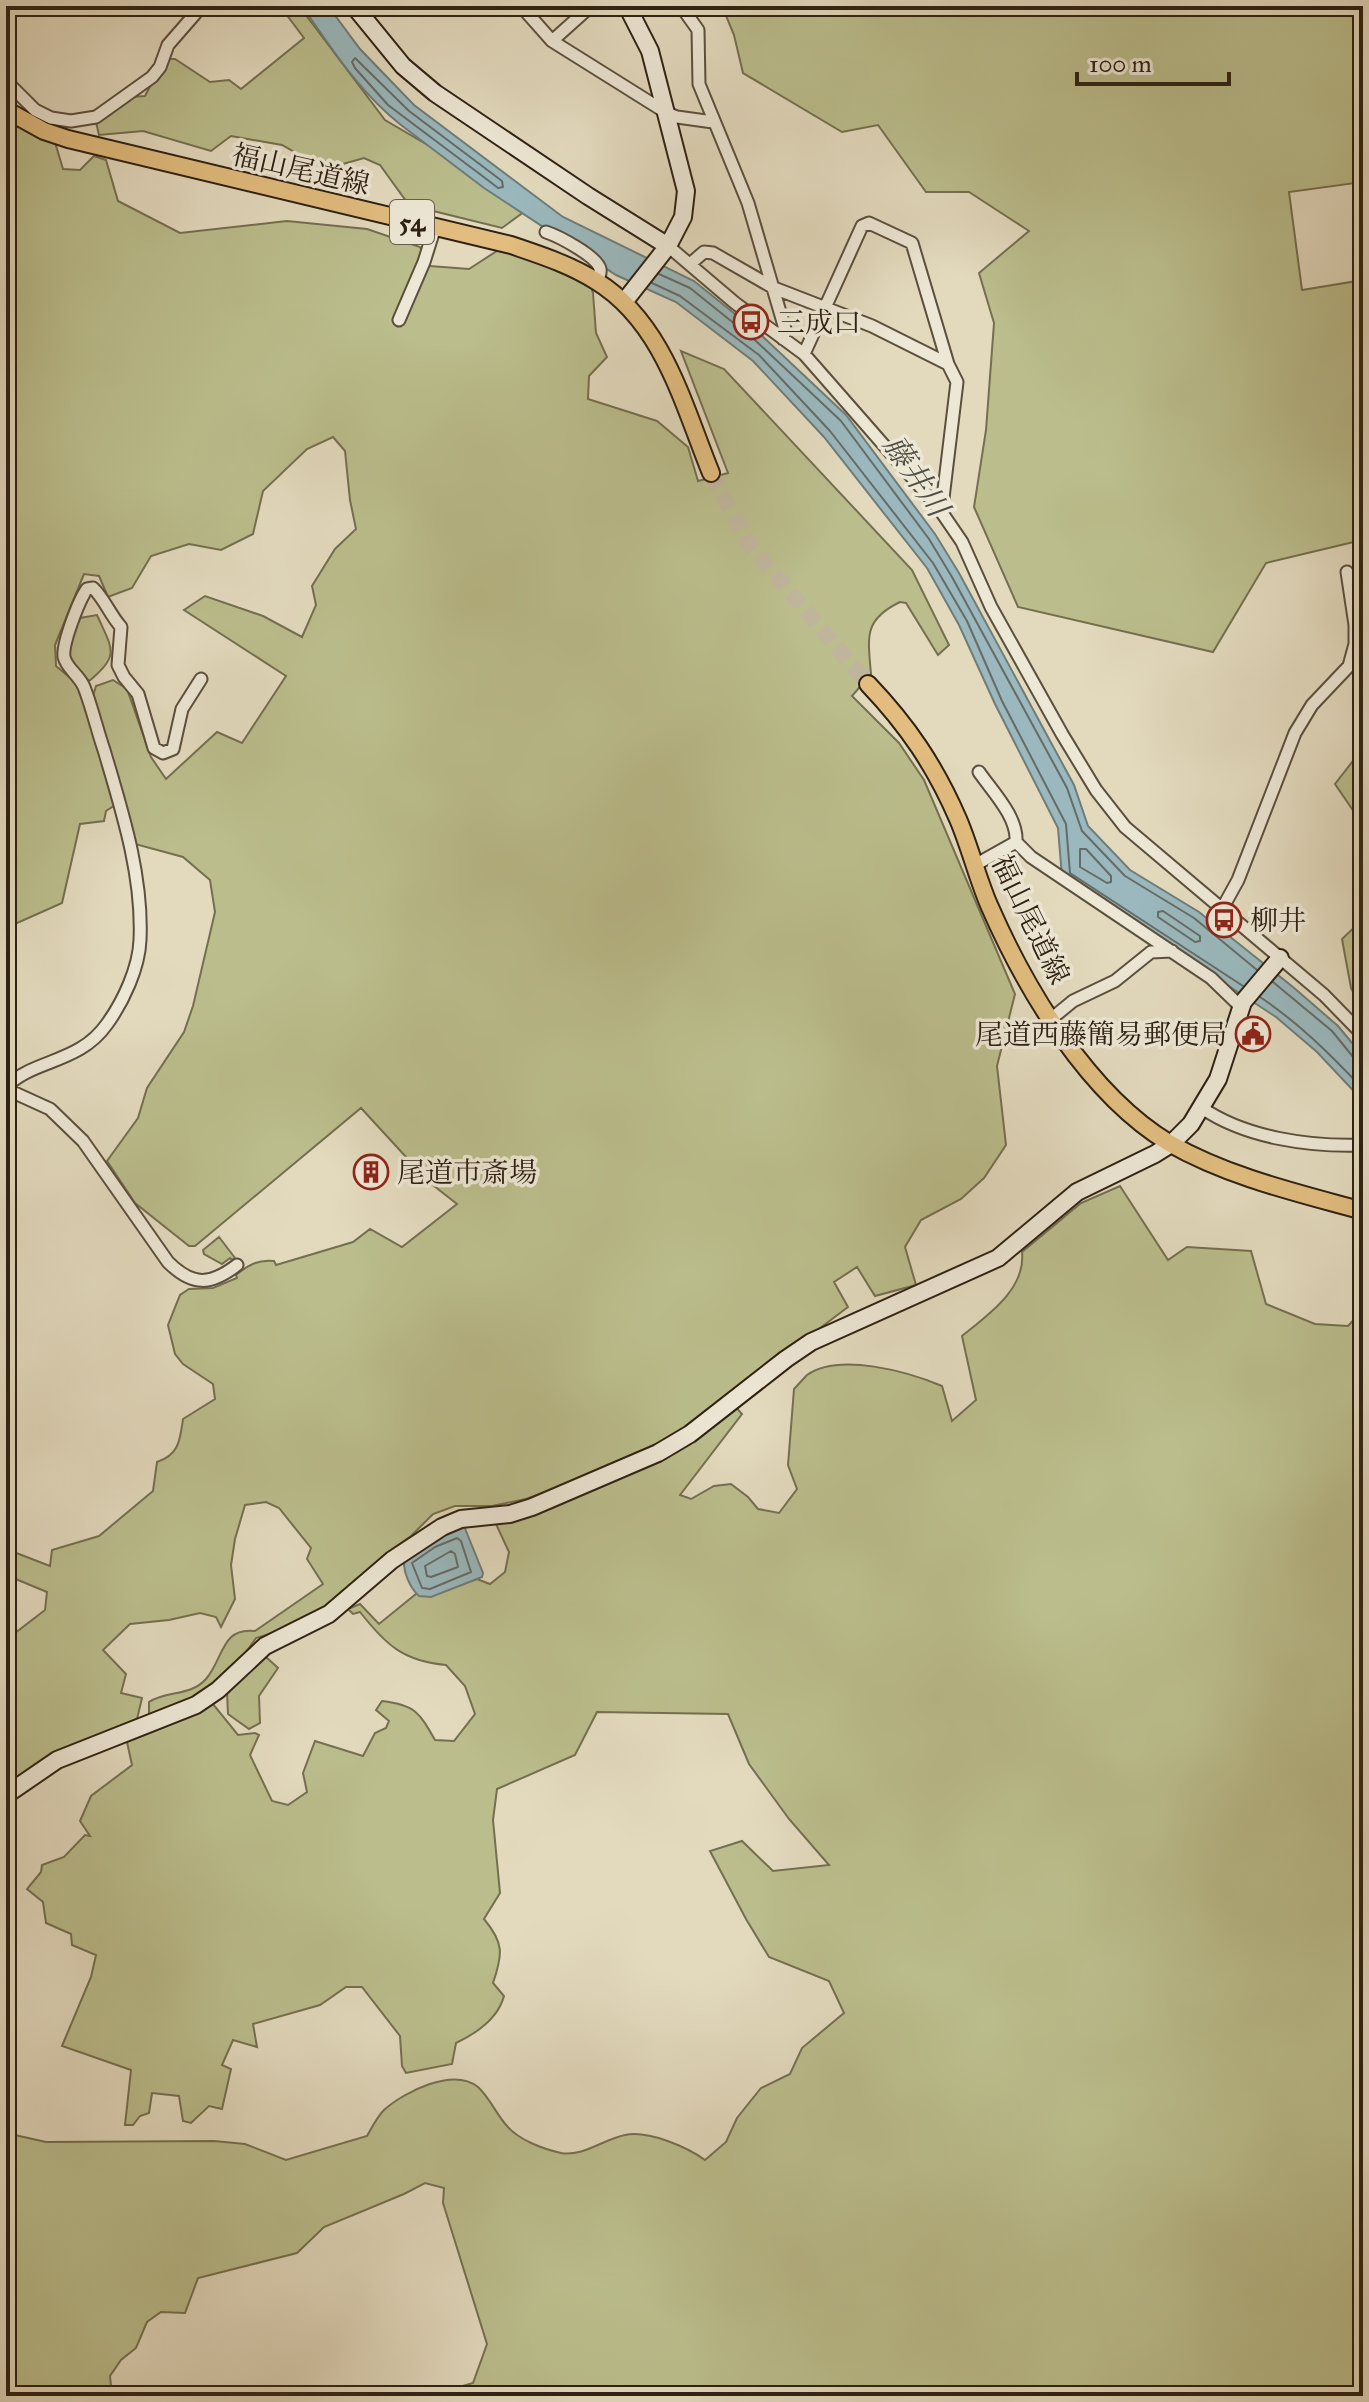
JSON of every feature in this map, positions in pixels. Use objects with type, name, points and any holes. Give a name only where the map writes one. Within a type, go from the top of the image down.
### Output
[{"type":"main road","name":"福山尾道線","points":[[6,110],[44,131],[68,139],[511,245],[559,261],[628,296],[668,366],[711,473]]},
{"type":"main road","name":"福山尾道線","points":[[868,684],[902,720],[929,761],[958,820],[988,903],[1015,960],[1051,1019],[1111,1096],[1144,1126],[1171,1144],[1215,1165],[1363,1211]]},
{"type":"street","points":[[6,81],[35,110],[51,118],[71,121],[96,117],[152,77],[160,67],[168,45],[195,14],[192,6]]},
{"type":"street","points":[[354,6],[403,66],[435,93],[664,251],[690,264],[804,354],[938,507],[962,542],[991,607],[1062,734],[1096,790],[1125,827],[1324,995],[1363,1035]]},
{"type":"street","points":[[521,6],[552,41],[667,113],[713,122]]},
{"type":"street","points":[[552,41],[591,6]]},
{"type":"street","points":[[627,6],[650,51],[686,191],[683,217],[664,251],[628,296]]},
{"type":"street","points":[[681,6],[698,30],[699,84],[748,203],[785,329],[783,339]]},
{"type":"street","points":[[804,354],[862,226],[869,223],[912,243],[948,364],[957,382],[943,498],[938,507]]},
{"type":"street","points":[[399,320],[435,227]]},
{"type":"street","points":[[546,232],[564,239],[598,264],[601,271],[597,281]]},
{"type":"street","points":[[690,264],[704,252],[713,253],[774,288],[872,326],[948,364]]},
{"type":"street","points":[[1222,909],[1238,880],[1295,733],[1312,705],[1349,666],[1355,644],[1355,625],[1347,572]]},
{"type":"street","points":[[201,679],[182,709],[173,749],[163,753],[154,748],[138,694],[118,665],[121,627],[93,588],[87,589],[81,596],[64,648],[65,659],[83,685],[121,808],[137,888],[141,943],[126,990],[102,1031],[74,1053],[22,1075],[6,1088],[50,1109],[83,1141],[168,1262],[180,1274],[202,1281],[218,1280],[237,1265]]},
{"type":"street","points":[[979,772],[1010,818],[1017,834],[1016,842]]},
{"type":"street","points":[[975,865],[1016,842]]},
{"type":"street","points":[[1016,842],[1031,857],[1244,1002]]},
{"type":"street","points":[[1051,1019],[1073,1001],[1115,981],[1151,952],[1172,951]]},
{"type":"street","points":[[6,1795],[57,1760],[196,1705],[218,1690],[265,1646],[329,1614],[392,1560],[442,1527],[461,1519],[510,1514],[532,1507],[658,1453],[690,1434],[811,1342],[998,1258],[1077,1192],[1155,1154],[1171,1144],[1191,1124],[1218,1079],[1244,1002],[1280,958]]},
{"type":"street","points":[[1202,1108],[1216,1118],[1233,1122],[1253,1133],[1298,1142],[1363,1145]]},
{"type":"green space","points":[[280,6],[299,6],[385,120],[532,206],[502,228],[409,205],[380,165],[364,158],[343,164],[305,158],[282,145],[231,136],[211,151],[143,131],[99,135],[95,118],[130,97],[145,96],[164,59],[175,59],[210,82],[229,80],[241,89],[304,38]]},
{"type":"green space","points":[[722,6],[1363,6],[1363,182],[1289,192],[1302,290],[1363,280],[1363,551],[1358,541],[1266,563],[1213,652],[1018,607],[974,507],[986,430],[994,323],[979,273],[1029,231],[969,192],[926,192],[878,125],[842,132],[743,73],[734,35]]},
{"type":"green space","points":[[6,113],[51,129],[63,169],[80,170],[94,156],[106,160],[118,201],[180,233],[287,221],[367,229],[420,247],[430,266],[469,269],[503,247],[585,268],[593,293],[596,333],[607,357],[589,376],[588,399],[657,421],[688,447],[698,481],[728,473],[681,351],[724,369],[912,570],[949,645],[938,655],[906,603],[900,602],[874,623],[869,640],[871,674],[852,696],[899,743],[924,780],[1015,994],[997,1066],[1006,1145],[984,1178],[961,1199],[921,1220],[905,1247],[916,1285],[875,1296],[857,1267],[834,1282],[848,1307],[679,1434],[526,1499],[492,1506],[455,1506],[433,1514],[330,1604],[276,1632],[256,1638],[213,1690],[149,1716],[149,1702],[200,1685],[212,1671],[229,1639],[244,1631],[255,1631],[323,1584],[307,1559],[311,1548],[279,1508],[266,1502],[245,1505],[231,1565],[235,1599],[221,1627],[216,1617],[200,1613],[130,1624],[103,1650],[126,1674],[121,1693],[142,1698],[137,1719],[62,1750],[6,1787],[6,1640],[45,1610],[47,1592],[6,1575],[6,1549],[50,1566],[52,1550],[99,1536],[153,1491],[157,1462],[174,1451],[183,1419],[215,1399],[213,1384],[183,1364],[175,1354],[168,1325],[180,1295],[189,1289],[213,1288],[237,1278],[240,1271],[259,1262],[274,1261],[276,1265],[353,1242],[370,1229],[402,1247],[457,1204],[429,1182],[361,1108],[195,1246],[189,1246],[135,1203],[107,1161],[138,1118],[147,1088],[184,1032],[215,912],[210,880],[183,857],[135,844],[91,702],[96,686],[113,680],[127,689],[151,757],[166,779],[217,732],[242,743],[286,676],[184,610],[205,596],[263,616],[302,637],[316,605],[312,586],[335,549],[356,529],[345,451],[333,437],[307,449],[263,491],[253,534],[221,550],[189,544],[151,556],[132,588],[108,597],[99,576],[84,574],[55,645],[56,666],[80,686],[115,805],[106,811],[104,821],[80,824],[62,903],[6,928]]},
{"type":"green space","points":[[97,615],[111,651],[106,664],[89,681],[67,651],[80,618]]},
{"type":"green space","points":[[1363,748],[1363,825],[1335,784]]},
{"type":"green space","points":[[1363,919],[1363,1011],[1351,988],[1342,939]]},
{"type":"green space","points":[[1120,1186],[1168,1260],[1187,1247],[1251,1251],[1266,1304],[1315,1324],[1348,1326],[1363,1310],[1363,2396],[441,2396],[446,2391],[473,2383],[487,2344],[443,2203],[444,2188],[425,2183],[324,2227],[297,2253],[198,2278],[185,2313],[161,2312],[147,2322],[136,2348],[121,2360],[110,2376],[112,2396],[6,2396],[6,2133],[46,2142],[214,2141],[245,2144],[286,2160],[367,2136],[381,2113],[404,2096],[429,2084],[456,2080],[478,2087],[512,2131],[547,2149],[569,2154],[634,2134],[667,2141],[705,2160],[726,2142],[737,2118],[761,2088],[790,2074],[802,2048],[844,2013],[829,1981],[769,1957],[710,1851],[742,1841],[773,1871],[829,1865],[789,1819],[749,1764],[728,1714],[597,1712],[575,1755],[497,1789],[493,1820],[500,1893],[484,1919],[500,1949],[493,1983],[504,1996],[497,2012],[486,2024],[456,2043],[452,2064],[406,2073],[402,2066],[400,2036],[362,1987],[346,1987],[320,2005],[253,2024],[257,2047],[233,2040],[222,2065],[231,2069],[222,2109],[209,2106],[191,2123],[183,2121],[179,2096],[152,2093],[149,2113],[140,2116],[133,2125],[125,2125],[131,2070],[62,2046],[91,1977],[96,1955],[72,1945],[71,1934],[46,1923],[43,1902],[27,1889],[41,1872],[42,1865],[64,1857],[85,1835],[90,1836],[80,1821],[91,1796],[132,1765],[127,1742],[197,1714],[213,1704],[238,1735],[259,1735],[250,1755],[272,1801],[288,1805],[307,1792],[303,1773],[315,1741],[363,1756],[375,1733],[386,1728],[389,1721],[376,1710],[382,1701],[402,1705],[415,1712],[435,1740],[454,1741],[475,1714],[465,1686],[446,1665],[407,1655],[378,1634],[360,1612],[353,1614],[348,1609],[360,1604],[379,1624],[427,1585],[458,1586],[477,1579],[490,1584],[505,1572],[509,1552],[496,1524],[552,1508],[662,1458],[735,1406],[742,1414],[680,1495],[691,1499],[714,1486],[731,1484],[758,1509],[779,1513],[797,1489],[788,1465],[794,1389],[807,1375],[821,1368],[837,1365],[874,1367],[942,1386],[952,1421],[976,1400],[962,1336],[1012,1289],[1022,1265],[1022,1252],[1081,1203]]},
{"type":"green space","points":[[219,1237],[235,1258],[222,1264],[204,1254],[203,1250]]},
{"type":"green space","points":[[266,1657],[278,1668],[259,1696],[260,1723],[249,1729],[228,1714],[227,1692],[249,1669]]},
{"type":"water","points":[[302,6],[328,6],[360,49],[414,105],[563,217],[694,281],[761,335],[846,415],[935,534],[959,573],[1074,785],[1088,826],[1130,870],[1199,912],[1338,1026],[1363,1056],[1363,1101],[1317,1052],[1276,1017],[1062,877],[1058,828],[959,625],[927,568],[824,437],[753,361],[676,302],[616,275],[484,188],[401,125],[360,85]]},
{"type":"water","points":[[464,1526],[482,1577],[431,1597],[419,1596],[408,1579],[404,1559],[431,1540]]},
{"type":"tunnel","points":[[711,473],[749,544],[868,684]]},
{"type":"place","name":"三成口","points":[[751,322]]},
{"type":"place","name":"柳井","points":[[1224,920]]},
{"type":"place","name":"尾道西藤簡易郵便局","points":[[1253,1034]]},
{"type":"place","name":"尾道市斎場","points":[[371,1172]]},
{"type":"water label","name":"藤井川","points":[[916,476]]}]
